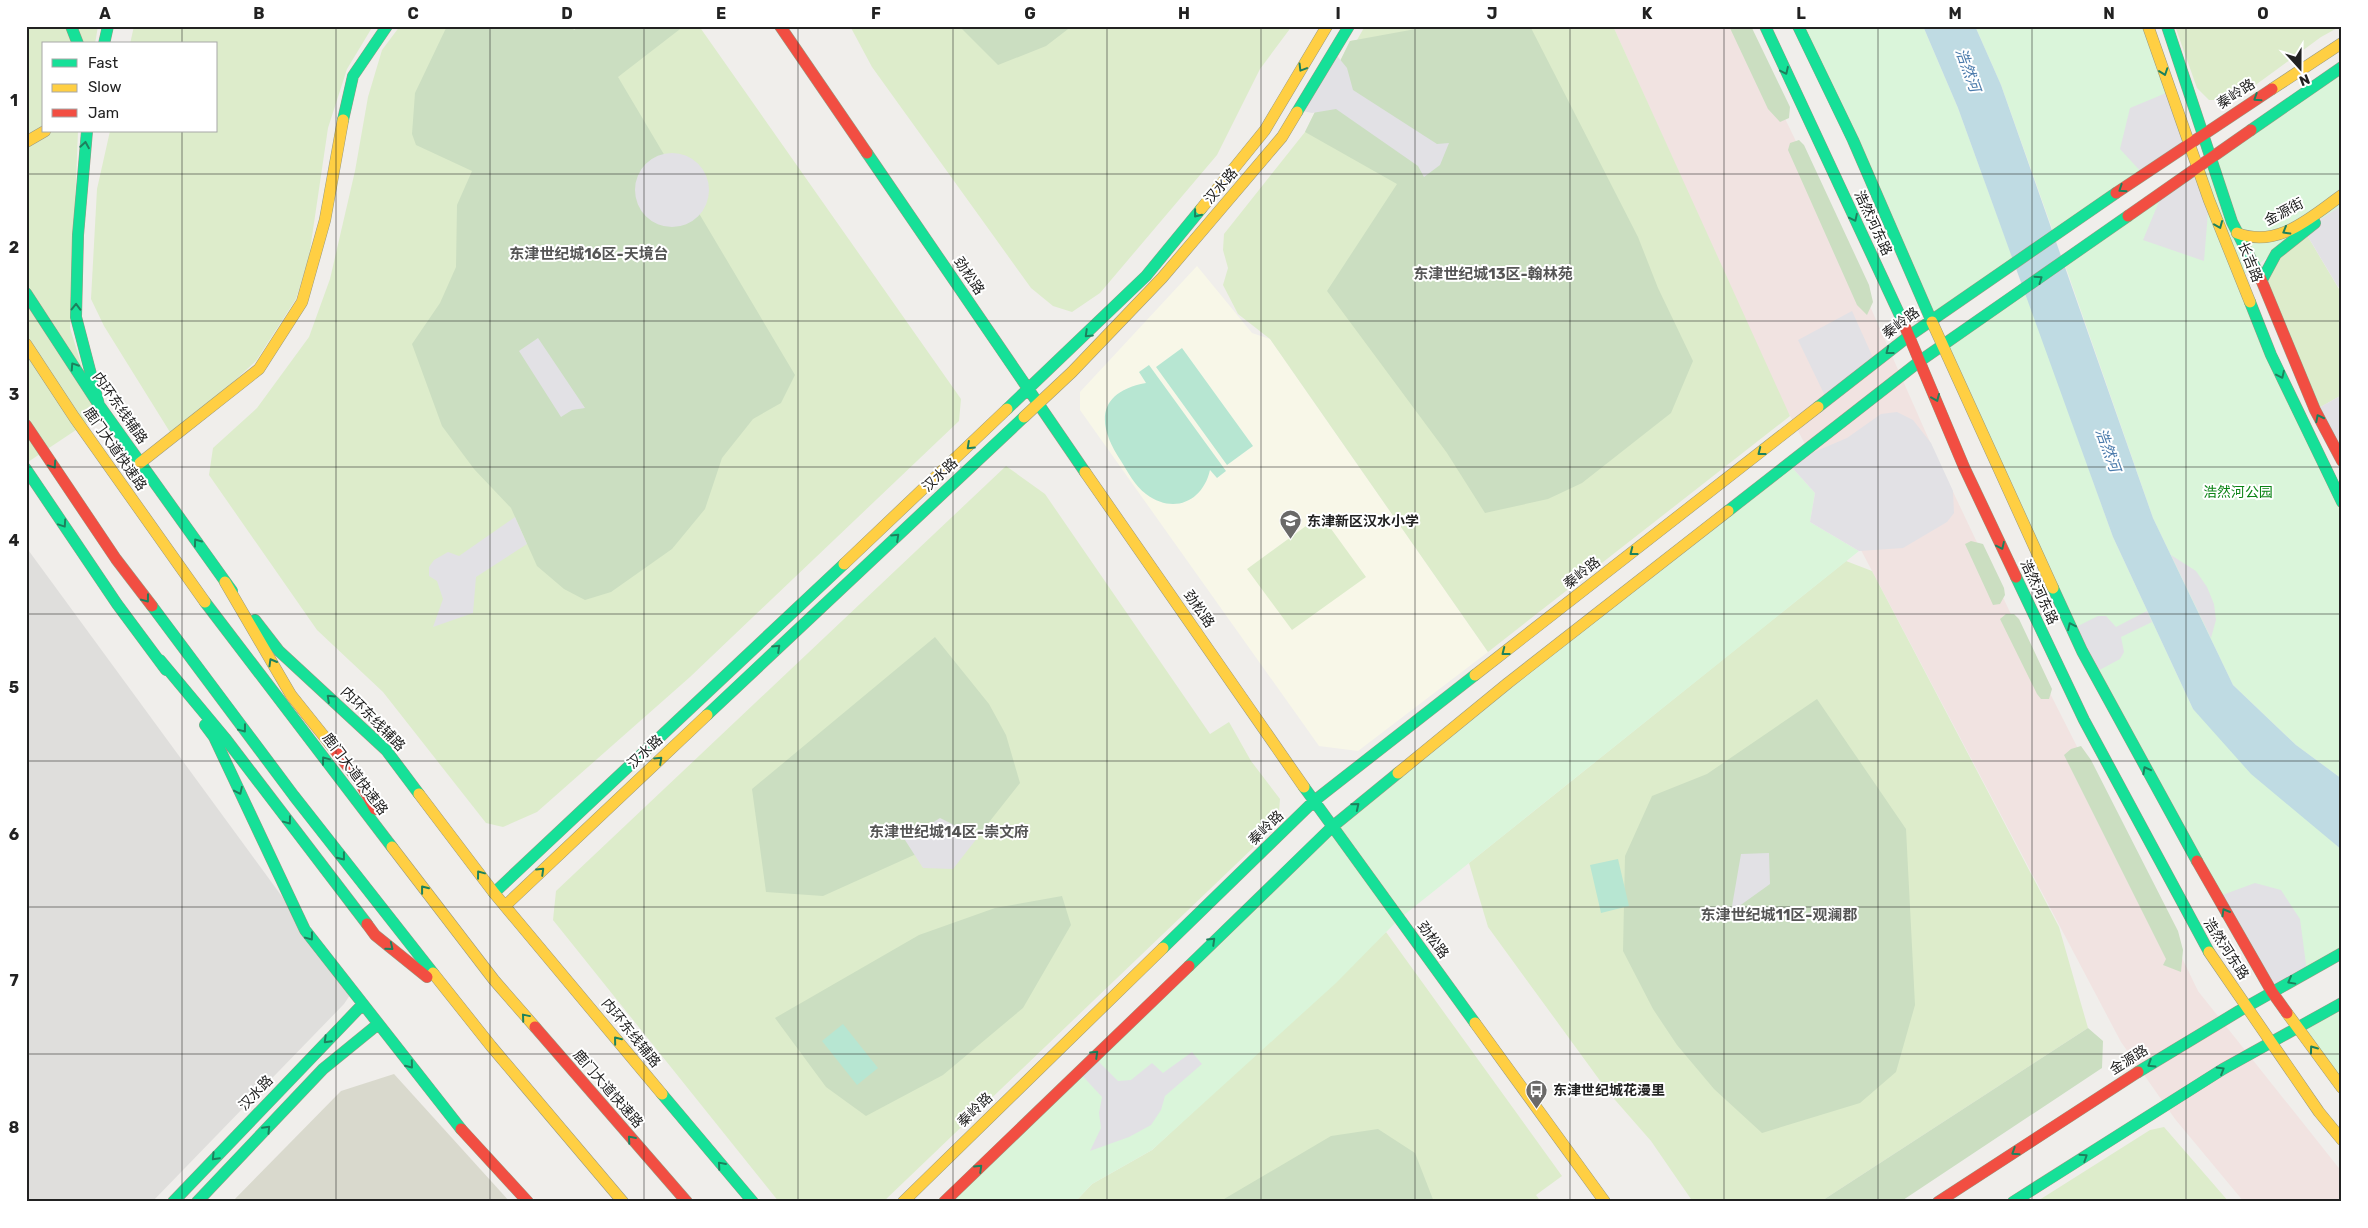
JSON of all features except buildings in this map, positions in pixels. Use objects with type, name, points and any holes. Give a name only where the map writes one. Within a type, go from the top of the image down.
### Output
[{"type":"main road","points":[[71,26],[77,42]]},
{"type":"main road","points":[[104,42],[108,26]]},
{"type":"main road","points":[[140,463],[259,369],[302,302],[324,220],[335,154],[353,76],[387,26]]},
{"type":"main road","name":"劲松路","points":[[780,26],[1028,391],[1314,801],[1605,1202]]},
{"type":"main road","name":"汉水路","points":[[494,893],[1028,391],[1146,276],[1265,130],[1327,26]]},
{"type":"main road","name":"汉水路","points":[[506,905],[1072,372],[1162,278],[1282,137],[1349,26]]},
{"type":"main road","name":"浩然河东路","points":[[1765,26],[1909,336],[1964,467],[2080,712],[2202,943],[2319,1112],[2342,1140]]},
{"type":"main road","name":"浩然河东路","points":[[1798,26],[1853,140],[1931,319],[2082,651],[2182,836],[2272,992],[2342,1088]]},
{"type":"main road","name":"长吉路","points":[[2148,26],[2198,168],[2271,355],[2342,502]]},
{"type":"main road","name":"长吉路","points":[[2167,26],[2204,133],[2221,193],[2237,232],[2262,280],[2291,355],[2342,461]]},
{"type":"main road","name":"秦岭路","points":[[903,1202],[1314,801],[1931,319],[2189,143],[2342,43]]},
{"type":"main road","points":[[944,1202],[1332,826],[1508,683],[1943,344],[1999,307],[2342,67]]},
{"type":"main road","points":[[26,142],[43,132]]},
{"type":"main road","points":[[87,132],[78,235],[76,317],[99,405]]},
{"type":"main road","name":"金源街","points":[[2237,232],[2248,239],[2276,236],[2342,195]]},
{"type":"main road","name":"金源街","points":[[2262,280],[2276,254],[2304,230],[2342,205]]},
{"type":"main road","name":"内环东线辅路","points":[[26,293],[99,405],[225,582],[279,651],[386,750],[494,893],[506,905],[699,1140],[753,1202]]},
{"type":"main road","name":"鹿门大道快速路","points":[[26,344],[74,417],[191,583],[494,980],[654,1165],[692,1199]]},
{"type":"main road","points":[[26,424],[122,567],[294,796],[455,1000],[623,1202]]},
{"type":"main road","points":[[26,469],[117,604],[160,660],[225,738],[375,935],[455,1000]]},
{"type":"main road","points":[[225,582],[291,695],[360,782],[404,863]]},
{"type":"main road","points":[[160,660],[214,737],[305,930],[362,1006],[452,1118],[528,1202]]},
{"type":"main road","name":"金源路","points":[[1938,1202],[2152,1064],[2246,1006],[2338,955]]},
{"type":"main road","points":[[2013,1202],[2177,1098],[2297,1026],[2342,1003]]},
{"type":"main road","name":"汉水路","points":[[173,1202],[362,1006]]},
{"type":"main road","points":[[196,1202],[323,1069],[377,1025]]},
{"type":"shaded area","points":[[1613,26],[1740,26],[1808,166],[1938,460],[2026,646],[2136,863],[2198,991],[2342,1172],[2342,1202],[2244,1202],[2175,1119],[2121,1042],[1778,393]]},
{"type":"shaded area","points":[[1334,52],[1347,68],[1353,90],[1437,144],[1449,143],[1440,165],[1424,177],[1418,166],[1336,109],[1312,113],[1298,110]]},
{"type":"shaded area","points":[[2171,91],[2189,143],[2143,174],[2120,149],[2130,108]]},
{"type":"shaded area","points":[[665,153],[679,153],[693,159],[703,169],[709,183],[707,204],[693,221],[679,227],[665,227],[651,221],[641,211],[635,197],[635,183],[641,169],[651,159]]},
{"type":"shaded area","points":[[2198,168],[2209,200],[2204,261],[2143,240],[2163,192]]},
{"type":"shaded area","points":[[2342,205],[2342,285],[2338,287],[2304,230]]},
{"type":"shaded area","name":"东津新区汉水小学","points":[[1197,266],[1252,333],[1270,339],[1488,652],[1358,751],[1319,746],[1080,410],[1080,392]]},
{"type":"shaded area","points":[[1852,311],[1875,362],[1827,400],[1798,340]]},
{"type":"shaded area","points":[[538,338],[585,408],[572,410],[561,417],[519,351]]},
{"type":"shaded area","points":[[2342,395],[2342,461],[2315,410]]},
{"type":"shaded area","points":[[1897,412],[1913,420],[1931,443],[1953,491],[1954,513],[1947,522],[1903,548],[1859,551],[1810,522],[1815,493],[1788,463],[1847,438],[1881,414]]},
{"type":"shaded area","points":[[515,517],[527,544],[476,577],[473,613],[433,627],[443,599],[437,581],[429,576],[429,567],[434,560],[448,552],[459,556]]},
{"type":"shaded area","points":[[26,547],[352,992],[344,1004],[152,1202],[26,1202]]},
{"type":"shaded area","points":[[2171,555],[2196,571],[2207,587],[2214,604],[2216,620],[2211,638]]},
{"type":"shaded area","points":[[2147,611],[2152,622],[2121,637],[2124,652],[2120,659],[2094,673],[2072,629],[2098,616],[2106,616],[2116,627]]},
{"type":"shaded area","points":[[940,818],[978,837],[953,869],[923,868],[905,840]]},
{"type":"shaded area","points":[[1769,853],[1770,884],[1731,912],[1741,854]]},
{"type":"shaded area","points":[[2255,883],[2281,890],[2300,919],[2307,972],[2272,992],[2217,897]]},
{"type":"shaded area","points":[[1192,1052],[1202,1064],[1165,1096],[1161,1110],[1151,1125],[1129,1137],[1090,1151],[1101,1128],[1099,1113],[1102,1097],[1078,1071],[1093,1056],[1118,1081],[1131,1080],[1152,1063],[1163,1073]]},
{"type":"shaded area","points":[[394,1074],[510,1202],[232,1202],[341,1091]]},
{"type":"green space","points":[[26,26],[98,26],[95,42],[42,42],[42,132],[78,132],[70,328],[97,416],[28,462]]},
{"type":"green space","points":[[134,26],[373,26],[347,69],[328,128],[309,257],[296,299],[256,361],[173,437],[104,326],[91,299],[97,189],[110,132],[218,132],[218,42],[130,42]]},
{"type":"green space","points":[[400,26],[571,26],[574,30],[579,26],[699,26],[961,399],[959,421],[690,677],[537,812],[503,827],[486,823],[383,692],[317,630],[209,475],[213,448],[257,408],[309,337],[330,279],[355,171],[368,97],[382,50]]},
{"type":"green space","points":[[447,26],[571,26],[574,30],[579,26],[684,26],[618,77],[795,375],[781,403],[753,419],[722,458],[705,509],[672,549],[611,592],[585,600],[564,589],[537,566],[511,508],[474,469],[442,426],[412,344],[440,303],[456,267],[457,205],[472,171],[416,145],[412,134],[415,93]]},
{"type":"green space","points":[[850,26],[1292,26],[1260,69],[1217,155],[1100,293],[1072,312],[1053,306],[1031,288],[872,67]]},
{"type":"green space","points":[[959,26],[1072,26],[1046,46],[998,65]]},
{"type":"green space","points":[[1365,26],[1613,26],[1790,416],[1488,652],[1270,339],[1238,314],[1223,285],[1228,268],[1223,250],[1224,234],[1305,132],[1350,41],[1357,40]]},
{"type":"green space","points":[[1432,26],[1530,26],[1638,237],[1658,288],[1693,361],[1671,413],[1582,483],[1548,499],[1485,513],[1447,453],[1327,291],[1397,184],[1305,132],[1350,41]]},
{"type":"green space","points":[[1729,26],[1751,26],[1790,107],[1789,118],[1780,122],[1768,109]]},
{"type":"green space","points":[[1798,26],[1923,26],[1958,108],[2014,262],[1931,319]]},
{"type":"green space","points":[[1975,26],[2148,26],[2189,143],[2054,234],[2001,85]]},
{"type":"green space","points":[[2175,26],[2341,26],[2321,37],[2235,100],[2209,100],[2197,88]]},
{"type":"green space","name":"浩然河公园","points":[[2342,68],[2342,205],[2240,277],[2342,502],[2342,779],[2296,745],[2233,685],[2153,518],[2064,262]]},
{"type":"green space","points":[[1799,140],[1804,145],[1869,285],[1873,302],[1867,315],[1857,305],[1788,150],[1790,143]]},
{"type":"green space","points":[[2304,230],[2342,294],[2342,395],[2315,410],[2262,280]]},
{"type":"green space","points":[[2025,290],[2113,537],[2193,709],[2299,812],[2342,850],[2342,953],[2272,992],[2082,651],[1943,344]]},
{"type":"green space","points":[[1182,348],[1253,446],[1227,465],[1156,367]]},
{"type":"green space","points":[[1149,365],[1226,471],[1217,478],[1210,470],[1201,490],[1186,502],[1177,504],[1167,503],[1146,494],[1138,487],[1129,474],[1107,434],[1105,422],[1110,402],[1118,394],[1130,387],[1146,383],[1139,372]]},
{"type":"green space","points":[[1788,463],[1815,493],[1810,522],[1859,551],[1399,919],[1336,983],[1152,1150],[1092,1184],[1075,1202],[944,1202],[1332,827]]},
{"type":"green space","points":[[1006,466],[1045,494],[1210,734],[1229,722],[1251,761],[1280,799],[1278,824],[883,1202],[779,1202],[553,920],[556,891]]},
{"type":"green space","points":[[1321,515],[1366,577],[1292,630],[1247,569]]},
{"type":"green space","points":[[1971,541],[1983,544],[2004,588],[2005,595],[2000,604],[1993,605],[1965,544]]},
{"type":"green space","points":[[1846,561],[1872,571],[2059,927],[2088,1028],[1820,1202],[1693,1202],[1651,1141],[1609,1093],[1488,927],[1469,863]]},
{"type":"green space","points":[[2006,614],[2014,614],[2019,619],[2052,689],[2049,699],[2041,699],[2037,694],[2000,619]]},
{"type":"green space","points":[[935,637],[989,704],[1006,735],[1020,783],[960,859],[914,855],[823,896],[766,892],[752,789]]},
{"type":"green space","points":[[1817,699],[1906,829],[1915,1005],[1896,1072],[1860,1103],[1762,1133],[1714,1089],[1677,1045],[1653,1009],[1623,951],[1625,856],[1652,796],[1707,774]]},
{"type":"green space","points":[[2081,746],[2091,760],[2178,931],[2183,950],[2181,972],[2163,965],[2166,959],[2064,755],[2071,749]]},
{"type":"green space","points":[[1618,859],[1629,906],[1601,913],[1590,865]]},
{"type":"green space","points":[[1062,896],[1071,925],[1023,1008],[943,1075],[866,1116],[826,1087],[775,1018],[919,935],[995,908]]},
{"type":"green space","points":[[1386,932],[1562,1176],[1536,1195],[1541,1202],[1075,1202],[1092,1184],[1152,1150]]},
{"type":"green space","points":[[2342,1003],[2342,1088],[2297,1026]]},
{"type":"green space","points":[[843,1024],[878,1068],[857,1085],[822,1041]]},
{"type":"green space","points":[[2088,1028],[2103,1041],[2102,1068],[1900,1202],[1820,1202]]},
{"type":"green space","points":[[2164,1127],[2229,1202],[2036,1202],[2150,1130]]},
{"type":"green space","points":[[1378,1129],[1415,1153],[1434,1202],[1219,1202],[1331,1136]]},
{"type":"water","name":"浩然河","points":[[1923,26],[1975,26],[2001,85],[2153,518],[2233,685],[2296,745],[2342,779],[2342,850],[2251,774],[2193,709],[2113,537],[1958,108]]},
{"type":"traffic: fast","points":[[71,26],[77,42]]},
{"type":"traffic: fast","points":[[104,42],[108,26]]},
{"type":"traffic: fast","points":[[343,120],[353,76],[387,26]]},
{"type":"traffic: fast","points":[[1297,112],[1349,26]]},
{"type":"traffic: fast","points":[[1765,26],[1903,322]]},
{"type":"traffic: fast","points":[[1798,26],[1853,140],[1932,322]]},
{"type":"traffic: fast","points":[[2167,26],[2232,222],[2260,277]]},
{"type":"traffic: fast","points":[[2251,130],[2342,67]]},
{"type":"traffic: fast","points":[[87,132],[78,235],[76,317],[99,405]]},
{"type":"traffic: fast","points":[[867,153],[1085,472]]},
{"type":"traffic: fast","points":[[1818,407],[1909,336],[2116,193]]},
{"type":"traffic: fast","points":[[1007,409],[1146,276],[1201,209]]},
{"type":"traffic: fast","points":[[1728,511],[1920,361],[2128,216]]},
{"type":"traffic: fast","points":[[2262,280],[2276,254],[2315,223]]},
{"type":"traffic: fast","points":[[26,293],[99,405],[232,591]]},
{"type":"traffic: fast","points":[[2250,302],[2271,355],[2342,502]]},
{"type":"traffic: fast","points":[[707,715],[1024,417]]},
{"type":"traffic: fast","points":[[26,469],[117,604],[166,670]]},
{"type":"traffic: fast","points":[[494,893],[844,564]]},
{"type":"traffic: fast","points":[[2016,577],[2084,720],[2209,952]]},
{"type":"traffic: fast","points":[[2053,588],[2082,651],[2197,861]]},
{"type":"traffic: fast","points":[[205,602],[392,847]]},
{"type":"traffic: fast","points":[[152,606],[294,796],[433,973]]},
{"type":"traffic: fast","points":[[255,620],[279,651],[386,750],[419,794]]},
{"type":"traffic: fast","points":[[160,660],[225,738],[367,924]]},
{"type":"traffic: fast","points":[[1163,948],[1314,801],[1475,675]]},
{"type":"traffic: fast","points":[[205,725],[214,737],[305,930],[461,1129]]},
{"type":"traffic: fast","points":[[1189,966],[1332,827],[1398,773]]},
{"type":"traffic: fast","points":[[1304,787],[1475,1023]]},
{"type":"traffic: fast","points":[[2138,1072],[2239,1011],[2342,953]]},
{"type":"traffic: fast","points":[[2013,1202],[2223,1069],[2342,1003]]},
{"type":"traffic: fast","points":[[173,1202],[362,1005]]},
{"type":"traffic: fast","points":[[197,1202],[323,1069],[377,1025]]},
{"type":"traffic: fast","points":[[662,1094],[753,1202]]},
{"type":"traffic: slow","points":[[1201,209],[1265,130],[1327,26]]},
{"type":"traffic: slow","points":[[2148,26],[2209,200],[2250,302]]},
{"type":"traffic: slow","points":[[2272,89],[2342,43]]},
{"type":"traffic: slow","points":[[1024,417],[1072,372],[1162,278],[1282,137],[1297,112]]},
{"type":"traffic: slow","points":[[140,463],[259,369],[302,302],[325,220],[343,120]]},
{"type":"traffic: slow","points":[[26,142],[43,132]]},
{"type":"traffic: slow","points":[[2237,233],[2252,237],[2280,234],[2306,221],[2342,195]]},
{"type":"traffic: slow","points":[[1932,322],[2053,588]]},
{"type":"traffic: slow","points":[[26,344],[74,417],[205,602]]},
{"type":"traffic: slow","points":[[1475,675],[1818,407]]},
{"type":"traffic: slow","points":[[844,564],[1007,409]]},
{"type":"traffic: slow","points":[[1085,472],[1304,787]]},
{"type":"traffic: slow","points":[[1398,773],[1508,683],[1728,511]]},
{"type":"traffic: slow","points":[[225,582],[291,695],[335,750]]},
{"type":"traffic: slow","points":[[506,905],[707,715]]},
{"type":"traffic: slow","points":[[419,794],[494,893],[662,1094]]},
{"type":"traffic: slow","points":[[392,847],[494,980],[535,1027]]},
{"type":"traffic: slow","points":[[903,1202],[1163,948]]},
{"type":"traffic: slow","points":[[2209,952],[2319,1112],[2342,1140]]},
{"type":"traffic: slow","points":[[433,973],[491,1046],[623,1202]]},
{"type":"traffic: slow","points":[[2287,1013],[2342,1088]]},
{"type":"traffic: slow","points":[[1475,1023],[1605,1202]]},
{"type":"traffic: jam","points":[[780,26],[867,153]]},
{"type":"traffic: jam","points":[[2116,193],[2272,89]]},
{"type":"traffic: jam","points":[[2128,216],[2251,130]]},
{"type":"traffic: jam","points":[[2260,277],[2315,410],[2342,461]]},
{"type":"traffic: jam","points":[[1903,322],[1964,467],[2016,577]]},
{"type":"traffic: jam","points":[[26,425],[116,559],[152,606]]},
{"type":"traffic: jam","points":[[335,750],[360,782],[375,809]]},
{"type":"traffic: jam","points":[[2197,861],[2272,992],[2287,1013]]},
{"type":"traffic: jam","points":[[367,924],[375,935],[427,977]]},
{"type":"traffic: jam","points":[[944,1202],[1189,966]]},
{"type":"traffic: jam","points":[[535,1027],[687,1202]]},
{"type":"traffic: jam","points":[[1938,1202],[2138,1072]]},
{"type":"traffic: jam","points":[[461,1129],[528,1202]]},
{"type":"place","name":"东津新区汉水小学","points":[[1291,540]]},
{"type":"place","name":"东津世纪城花漫里","points":[[1537,1109]]},
{"type":"district","name":"东津世纪城16区-天境台","points":[[589,254]]},
{"type":"district","name":"东津世纪城13区-翰林苑","points":[[1493,274]]},
{"type":"district","name":"东津世纪城14区-崇文府","points":[[949,832]]},
{"type":"district","name":"东津世纪城11区-观澜郡","points":[[1779,915]]}]
